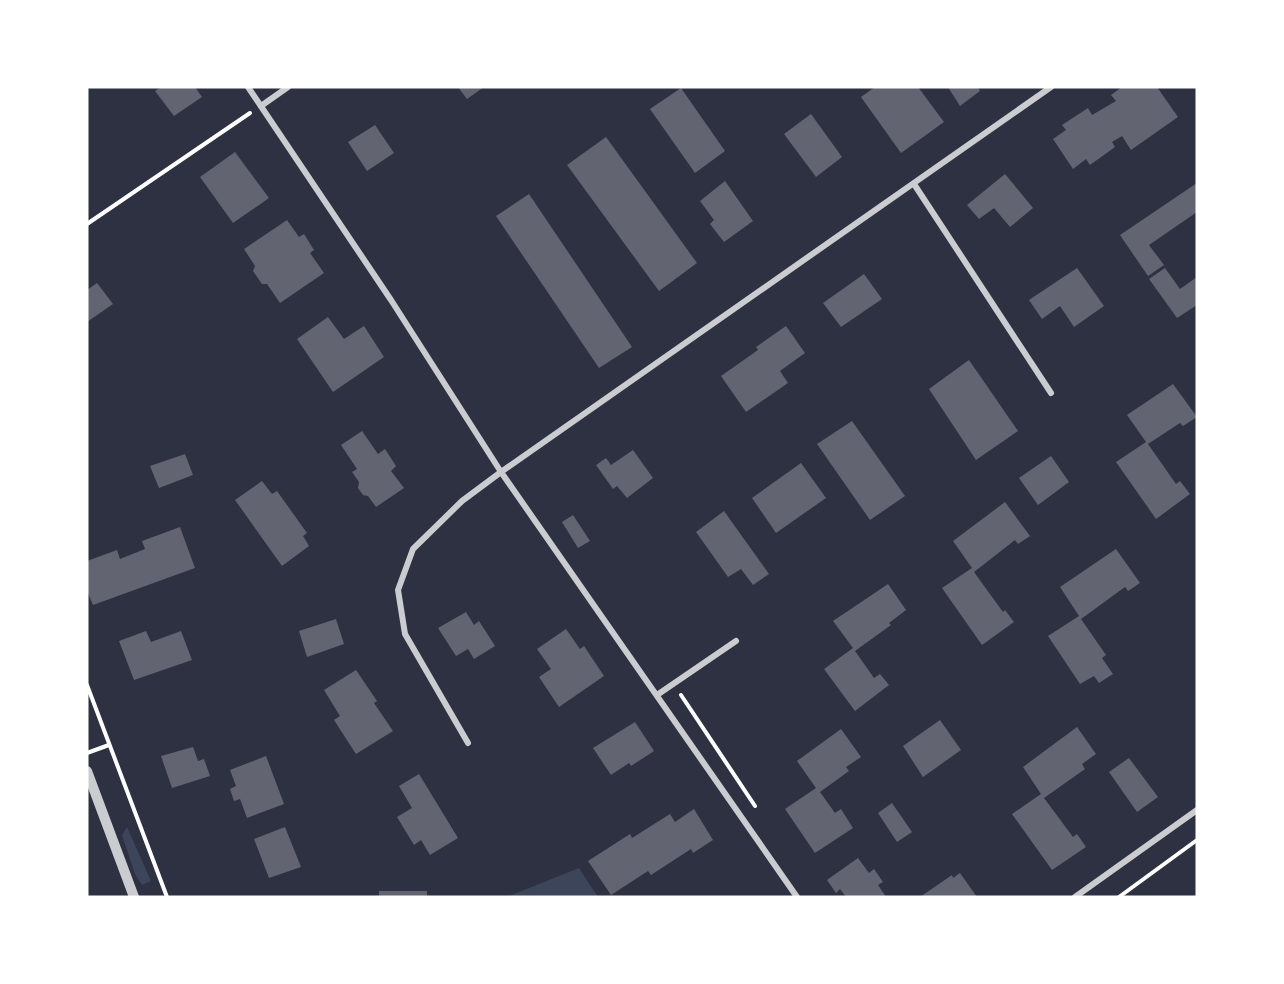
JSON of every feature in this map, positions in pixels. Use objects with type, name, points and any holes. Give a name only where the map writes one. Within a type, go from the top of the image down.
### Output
[{"type":"street","points":[[248,87],[391,300],[501,472],[797,897]]},
{"type":"street","points":[[261,106],[288,87]]},
{"type":"street","points":[[468,742],[405,634],[398,590],[413,549],[462,501],[501,472],[1051,87]]},
{"type":"street","points":[[914,184],[1052,393]]},
{"type":"street","points":[[657,695],[735,641]]},
{"type":"street","points":[[87,771],[134,897]]},
{"type":"street","points":[[1075,897],[1197,810]]},
{"type":"path","points":[[87,224],[261,106]]},
{"type":"path","points":[[674,684],[757,810]]},
{"type":"path","points":[[87,685],[167,897]]},
{"type":"path","points":[[87,753],[110,745]]},
{"type":"path","points":[[1119,897],[1197,840]]},
{"type":"shaded area","points":[[127,827],[151,881],[142,885],[135,874],[122,835]]},
{"type":"shaded area","points":[[579,868],[598,897],[507,897]]},
{"type":"building","points":[[161,87],[195,87],[202,97],[174,116],[155,91]]},
{"type":"building","points":[[458,87],[484,87],[467,99]]},
{"type":"building","points":[[875,87],[918,87],[944,122],[901,153],[861,97]]},
{"type":"building","points":[[948,87],[978,87],[980,91],[960,106]]},
{"type":"building","points":[[1122,87],[1157,87],[1178,117],[1131,150],[1122,136],[1112,142],[1115,147],[1090,165],[1086,159],[1073,169],[1053,139],[1066,130],[1062,125],[1088,108],[1092,115],[1116,101],[1111,95]]},
{"type":"building","points":[[681,88],[725,151],[695,173],[650,109]]},
{"type":"building","points":[[811,114],[842,157],[816,177],[784,134]]},
{"type":"building","points":[[375,125],[394,153],[367,171],[348,142]]},
{"type":"building","points":[[606,137],[697,263],[659,291],[567,165]]},
{"type":"building","points":[[235,152],[269,198],[233,223],[200,177]]},
{"type":"building","points":[[1005,174],[1033,208],[1010,227],[994,208],[979,219],[967,205]]},
{"type":"building","points":[[725,181],[753,221],[724,242],[710,224],[714,220],[700,201]]},
{"type":"building","points":[[1197,183],[1197,212],[1149,245],[1164,265],[1148,276],[1120,235]]},
{"type":"building","points":[[529,194],[632,347],[599,368],[496,216]]},
{"type":"building","points":[[287,220],[299,237],[304,234],[314,250],[310,253],[324,273],[280,303],[267,284],[262,284],[253,271],[255,266],[244,249]]},
{"type":"building","points":[[1077,268],[1104,306],[1074,327],[1060,306],[1042,319],[1029,300]]},
{"type":"building","points":[[1165,268],[1180,289],[1197,277],[1197,305],[1177,318],[1149,279]]},
{"type":"building","points":[[864,274],[882,299],[841,327],[823,303]]},
{"type":"building","points":[[97,283],[113,304],[87,322],[87,290]]},
{"type":"building","points":[[328,317],[344,339],[364,326],[384,357],[333,392],[297,339]]},
{"type":"building","points":[[786,326],[805,353],[780,371],[788,383],[746,412],[721,376],[758,350],[756,347]]},
{"type":"building","points":[[969,360],[1018,431],[976,460],[929,389]]},
{"type":"building","points":[[1173,384],[1197,417],[1183,426],[1180,423],[1148,444],[1176,484],[1180,481],[1190,494],[1156,519],[1116,462],[1146,442],[1127,415]]},
{"type":"building","points":[[852,421],[905,496],[870,520],[817,444]]},
{"type":"building","points":[[362,431],[378,454],[385,449],[396,466],[391,471],[404,488],[376,507],[358,488],[359,482],[352,472],[357,469],[341,445]]},
{"type":"building","points":[[633,450],[653,478],[627,498],[617,486],[613,489],[596,465],[606,458],[611,465]]},
{"type":"building","points":[[185,454],[193,475],[159,488],[150,466]]},
{"type":"building","points":[[1051,456],[1069,482],[1038,505],[1019,478]]},
{"type":"building","points":[[801,463],[826,498],[776,533],[752,498]]},
{"type":"building","points":[[262,481],[272,494],[277,491],[307,533],[303,536],[309,546],[282,566],[235,500]]},
{"type":"building","points":[[1005,502],[1030,536],[1018,544],[1015,540],[974,572],[1003,612],[1005,610],[1014,622],[982,645],[942,588],[972,568],[953,541]]},
{"type":"building","points":[[724,511],[769,574],[753,585],[741,569],[728,577],[696,532]]},
{"type":"building","points":[[573,515],[590,541],[578,548],[562,522]]},
{"type":"building","points":[[180,527],[195,568],[93,605],[87,591],[87,561],[117,550],[120,559],[145,549],[142,541]]},
{"type":"building","points":[[1116,549],[1140,583],[1128,591],[1125,587],[1081,619],[1106,655],[1102,658],[1113,674],[1099,683],[1094,676],[1080,684],[1048,636],[1079,616],[1060,587]]},
{"type":"building","points":[[888,584],[906,610],[889,623],[891,625],[855,651],[874,678],[880,674],[889,685],[855,711],[824,669],[853,648],[833,621]]},
{"type":"building","points":[[466,612],[474,625],[479,621],[495,646],[474,659],[468,649],[456,656],[438,628]]},
{"type":"building","points":[[336,619],[344,644],[307,657],[299,631]]},
{"type":"building","points":[[566,629],[580,649],[584,646],[604,676],[559,707],[539,677],[551,669],[537,649]]},
{"type":"building","points":[[146,631],[151,642],[181,631],[192,660],[134,680],[119,641]]},
{"type":"building","points":[[356,670],[377,701],[374,703],[393,731],[356,754],[334,720],[340,716],[324,690]]},
{"type":"building","points":[[940,720],[961,750],[923,777],[903,746]]},
{"type":"building","points":[[635,722],[654,751],[631,766],[629,763],[611,775],[593,748]]},
{"type":"building","points":[[1077,727],[1096,754],[1082,764],[1085,769],[1044,798],[1073,837],[1077,834],[1086,847],[1052,870],[1012,814],[1041,794],[1023,767]]},
{"type":"building","points":[[841,729],[861,757],[846,767],[849,771],[820,792],[835,813],[841,809],[853,828],[815,853],[785,809],[816,788],[797,761]]},
{"type":"building","points":[[193,747],[198,761],[204,759],[210,776],[172,788],[161,756]]},
{"type":"building","points":[[266,756],[284,804],[247,818],[240,799],[234,801],[230,789],[236,786],[230,770]]},
{"type":"building","points":[[1129,758],[1158,797],[1137,812],[1109,772]]},
{"type":"building","points":[[419,774],[458,838],[430,855],[421,840],[414,845],[397,817],[412,808],[399,786]]},
{"type":"building","points":[[892,803],[912,832],[897,842],[878,813]]},
{"type":"building","points":[[694,809],[713,840],[693,853],[691,849],[651,875],[648,871],[611,895],[588,861],[630,834],[632,838],[670,814],[675,822]]},
{"type":"building","points":[[285,827],[301,867],[269,878],[254,839]]},
{"type":"building","points":[[858,858],[869,873],[874,869],[883,882],[878,885],[886,897],[846,897],[840,889],[836,893],[827,880]]},
{"type":"building","points":[[960,873],[977,897],[920,897],[952,875],[953,878]]},
{"type":"building","points":[[379,891],[427,891],[427,897],[379,897]]}]
